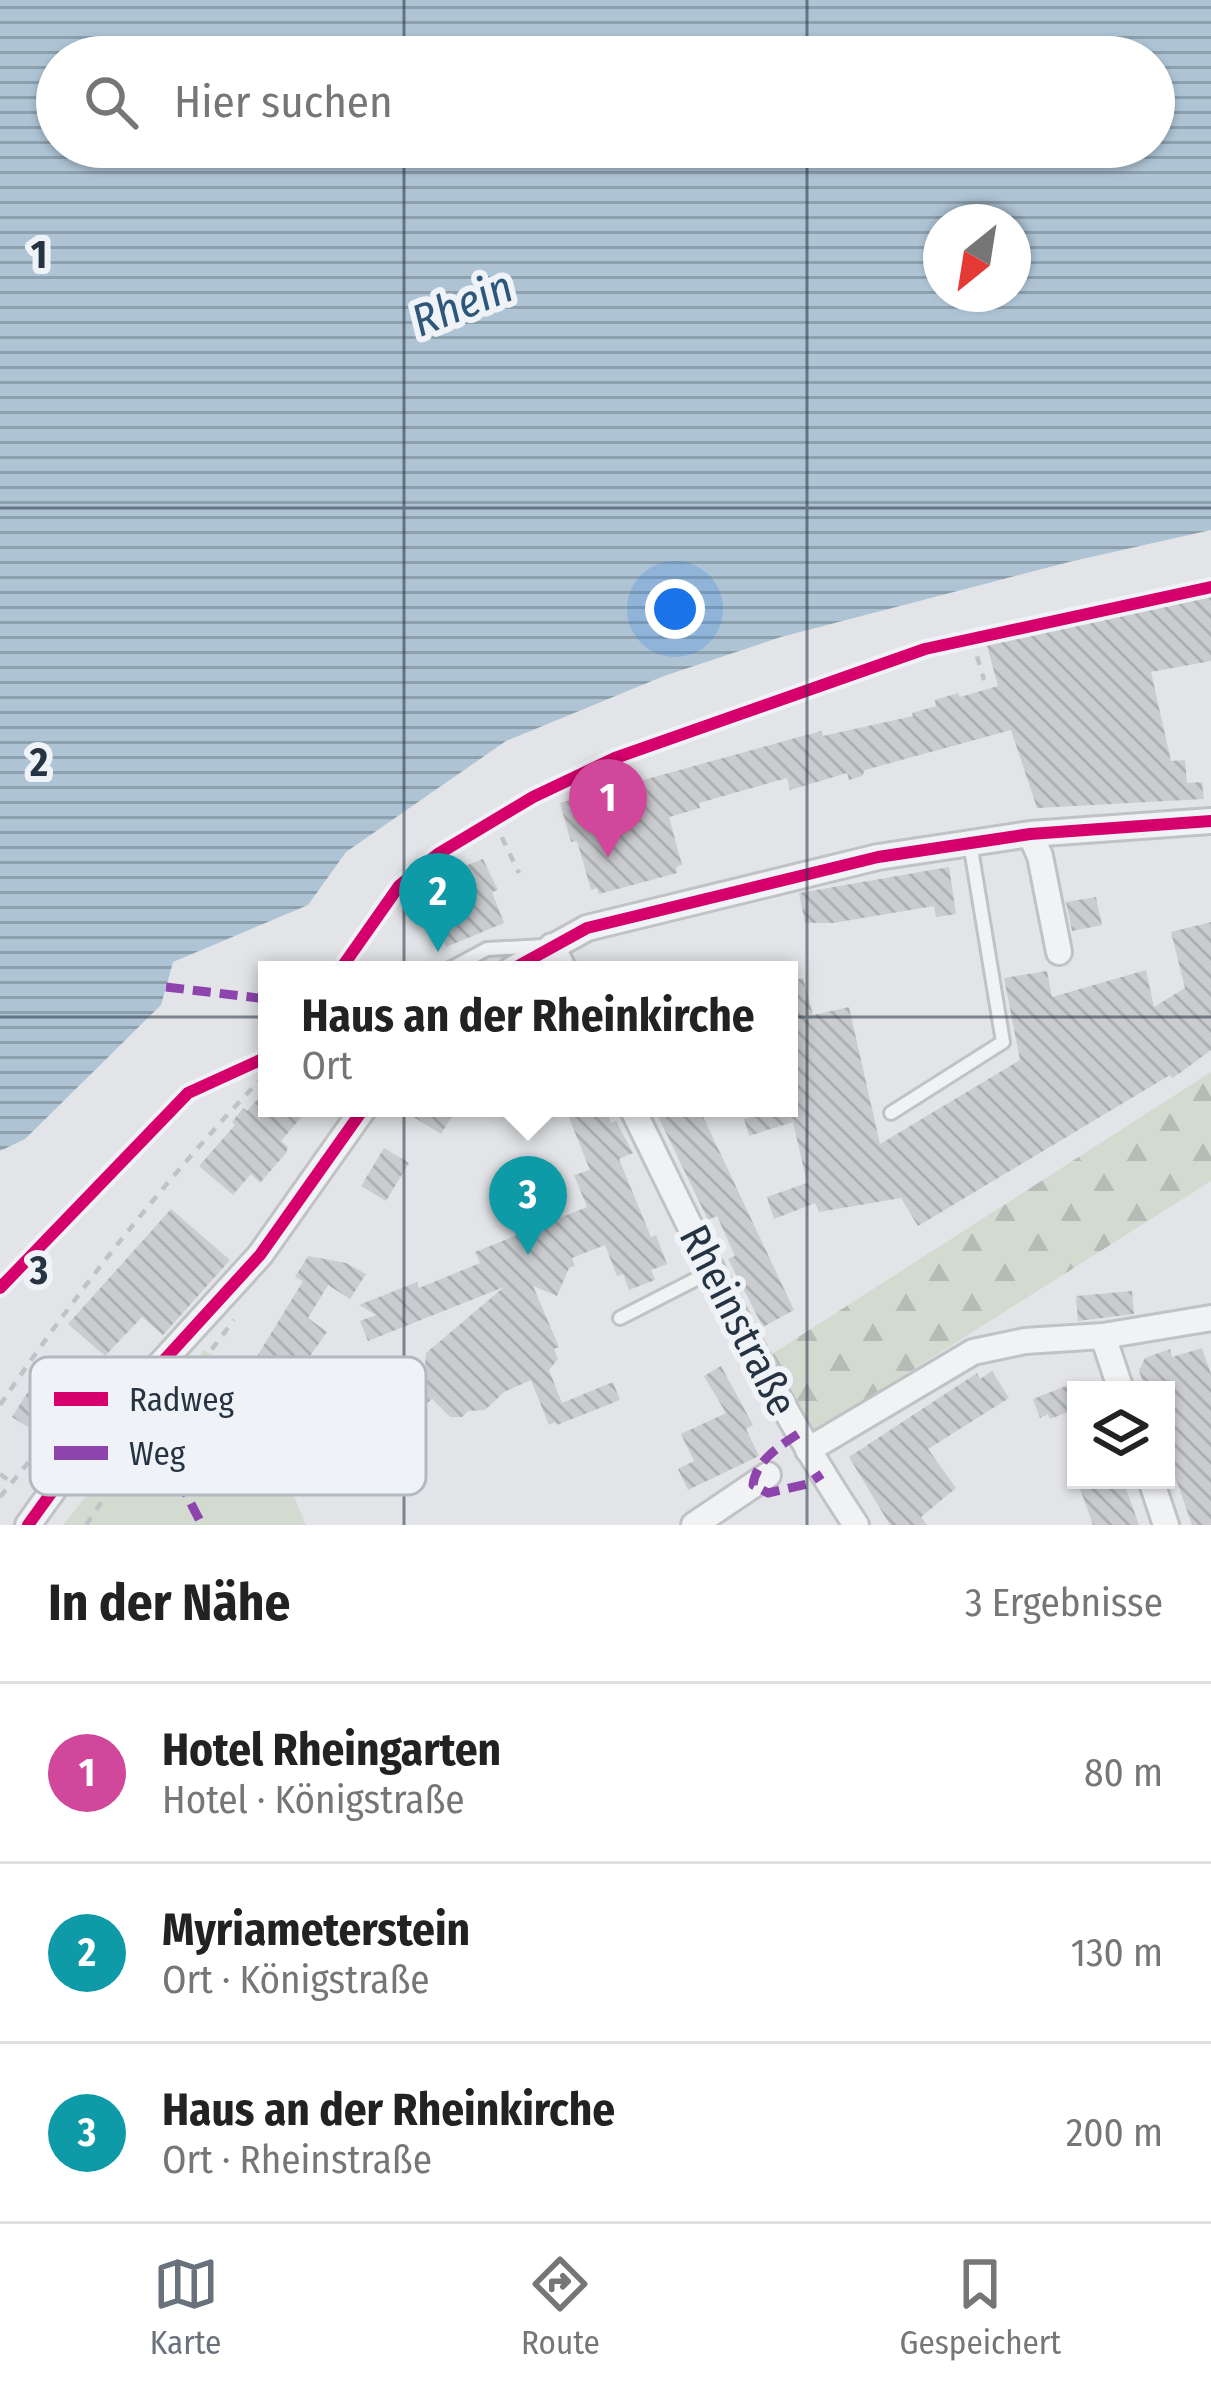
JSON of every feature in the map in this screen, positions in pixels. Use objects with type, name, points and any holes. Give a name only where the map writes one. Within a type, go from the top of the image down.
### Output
[{"type":"street","points":[[526,961],[586,928],[878,857],[1030,834],[1211,821]]},
{"type":"street","points":[[1030,834],[1040,856],[1058,952]]},
{"type":"street","points":[[552,946],[560,961]]},
{"type":"street","points":[[167,1357],[260,1255],[358,1117]]},
{"type":"street","name":"Rheinstraße","points":[[636,1117],[808,1450],[856,1525]]},
{"type":"street","points":[[808,1450],[973,1352],[1211,1318]]},
{"type":"street","points":[[1103,1336],[1118,1381]]},
{"type":"street","points":[[694,1525],[768,1475]]},
{"type":"street","points":[[1154,1489],[1166,1525]]},
{"type":"street","points":[[28,1525],[50,1495]]},
{"type":"lane","points":[[891,1113],[1004,1042],[970,843]]},
{"type":"lane","points":[[465,961],[488,949],[552,946]]},
{"type":"lane","points":[[0,1288],[188,1093],[258,1061]]},
{"type":"lane","points":[[620,1318],[712,1271]]},
{"type":"path","points":[[972,639],[984,680]]},
{"type":"path","points":[[494,821],[519,873]]},
{"type":"path","points":[[32,1357],[187,1156],[258,1082]]},
{"type":"path","points":[[205,1357],[238,1314]]},
{"type":"path","points":[[0,1405],[30,1360]]},
{"type":"path","points":[[0,1497],[30,1460]]},
{"type":"path","points":[[0,1474],[11,1482]]},
{"type":"path","points":[[86,1525],[106,1495]]},
{"type":"green space","points":[[1211,1072],[1211,1181],[815,1432],[772,1354]]},
{"type":"green space","points":[[87,1495],[293,1495],[306,1525],[63,1525]]},
{"type":"water","name":"Rhein","points":[[0,0],[1211,0],[1211,530],[781,637],[664,676],[506,741],[346,852],[308,905],[173,962],[161,1005],[25,1139],[0,1151]]},
{"type":"building","points":[[1211,594],[1211,661],[1151,672],[1171,761],[1185,760],[1187,783],[1202,782],[1204,799],[1037,808],[1011,730],[865,770],[849,780],[847,773],[790,790],[787,778],[699,803],[700,808],[669,817],[682,865],[676,867],[677,873],[599,894],[597,888],[591,890],[560,803],[821,731],[823,736],[913,716],[936,706],[935,700],[998,686],[986,642]]},
{"type":"building","points":[[483,859],[498,890],[492,892],[504,923],[446,947],[424,882]]},
{"type":"building","points":[[949,867],[956,914],[936,917],[934,906],[833,923],[805,923],[799,893]]},
{"type":"building","points":[[1096,897],[1102,925],[1072,931],[1066,902]]},
{"type":"building","points":[[1211,922],[1211,1050],[1180,1073],[918,1226],[901,1198],[819,1212],[815,1203],[774,1219],[767,1197],[807,1183],[793,1122],[749,1136],[744,1119],[798,1117],[798,979],[803,978],[813,1015],[849,1007],[880,1144],[1020,1060],[1004,978],[1047,971],[1052,997],[1146,970],[1154,1007],[1185,988],[1171,932]]},
{"type":"building","points":[[258,1099],[258,1117],[301,1117],[281,1141],[288,1147],[286,1153],[260,1183],[251,1174],[233,1195],[199,1166],[235,1125],[232,1122],[243,1108],[247,1111]]},
{"type":"building","points":[[414,1117],[451,1117],[441,1134]]},
{"type":"building","points":[[569,1117],[616,1121],[633,1153],[619,1159],[667,1264],[651,1270],[655,1280],[629,1290],[623,1274],[617,1276],[605,1245],[572,1258],[575,1266],[569,1268],[557,1296],[533,1286],[559,1347],[554,1349],[558,1359],[549,1370],[562,1403],[613,1382],[620,1400],[557,1425],[549,1425],[531,1380],[504,1392],[485,1410],[468,1411],[462,1417],[450,1417],[432,1399],[426,1404],[426,1353],[504,1287],[368,1341],[360,1321],[376,1315],[359,1305],[417,1282],[419,1288],[480,1263],[475,1252],[587,1207],[574,1175],[590,1170]]},
{"type":"building","points":[[658,1117],[703,1117],[794,1310],[763,1327],[728,1259],[735,1256],[717,1216],[708,1220]]},
{"type":"building","points":[[384,1148],[409,1163],[386,1201],[361,1186]]},
{"type":"building","points":[[171,1209],[230,1260],[163,1335],[142,1317],[105,1356],[68,1324]]},
{"type":"building","points":[[308,1256],[346,1263],[366,1274],[350,1299],[328,1285],[308,1318],[327,1332],[309,1357],[257,1357],[303,1281],[295,1277]]},
{"type":"building","points":[[1132,1291],[1134,1314],[1078,1321],[1076,1296]]},
{"type":"building","points":[[1202,1348],[1211,1374],[1211,1525],[1192,1525],[1175,1477],[1175,1381],[1142,1381],[1139,1370],[1145,1358],[1170,1349],[1172,1357]]},
{"type":"building","points":[[721,1366],[753,1425],[746,1429],[759,1456],[688,1490],[678,1469],[694,1461],[681,1434],[726,1413],[704,1376]]},
{"type":"building","points":[[992,1371],[1009,1398],[928,1449],[956,1488],[921,1517],[927,1525],[890,1525],[849,1457],[977,1373],[980,1379]]},
{"type":"building","points":[[1067,1386],[1067,1412],[1040,1418],[1033,1399]]},
{"type":"building","points":[[30,1388],[30,1428],[12,1417]]},
{"type":"building","points":[[1080,1489],[1126,1489],[1139,1525],[1093,1525]]},
{"type":"marked path","points":[[166,987],[258,998]]},
{"type":"marked path","points":[[798,1434],[763,1462],[753,1485],[768,1493],[807,1484],[822,1474]]},
{"type":"marked path","points":[[187,1495],[202,1525]]},
{"type":"cycle path","points":[[346,961],[399,886],[438,854],[533,797],[615,758],[925,649],[1211,587]]},
{"type":"cycle path","points":[[527,961],[587,928],[878,857],[1030,834],[1211,821]]},
{"type":"cycle path","points":[[0,1288],[188,1093],[258,1061]]},
{"type":"cycle path","points":[[167,1357],[260,1255],[358,1117]]},
{"type":"cycle path","points":[[28,1525],[50,1495]]},
{"type":"place","name":"Hotel Rheingarten","points":[[608,858]]},
{"type":"place","name":"Myriameterstein","points":[[438,952]]},
{"type":"place","name":"Haus an der Rheinkirche","points":[[528,1255]]}]
